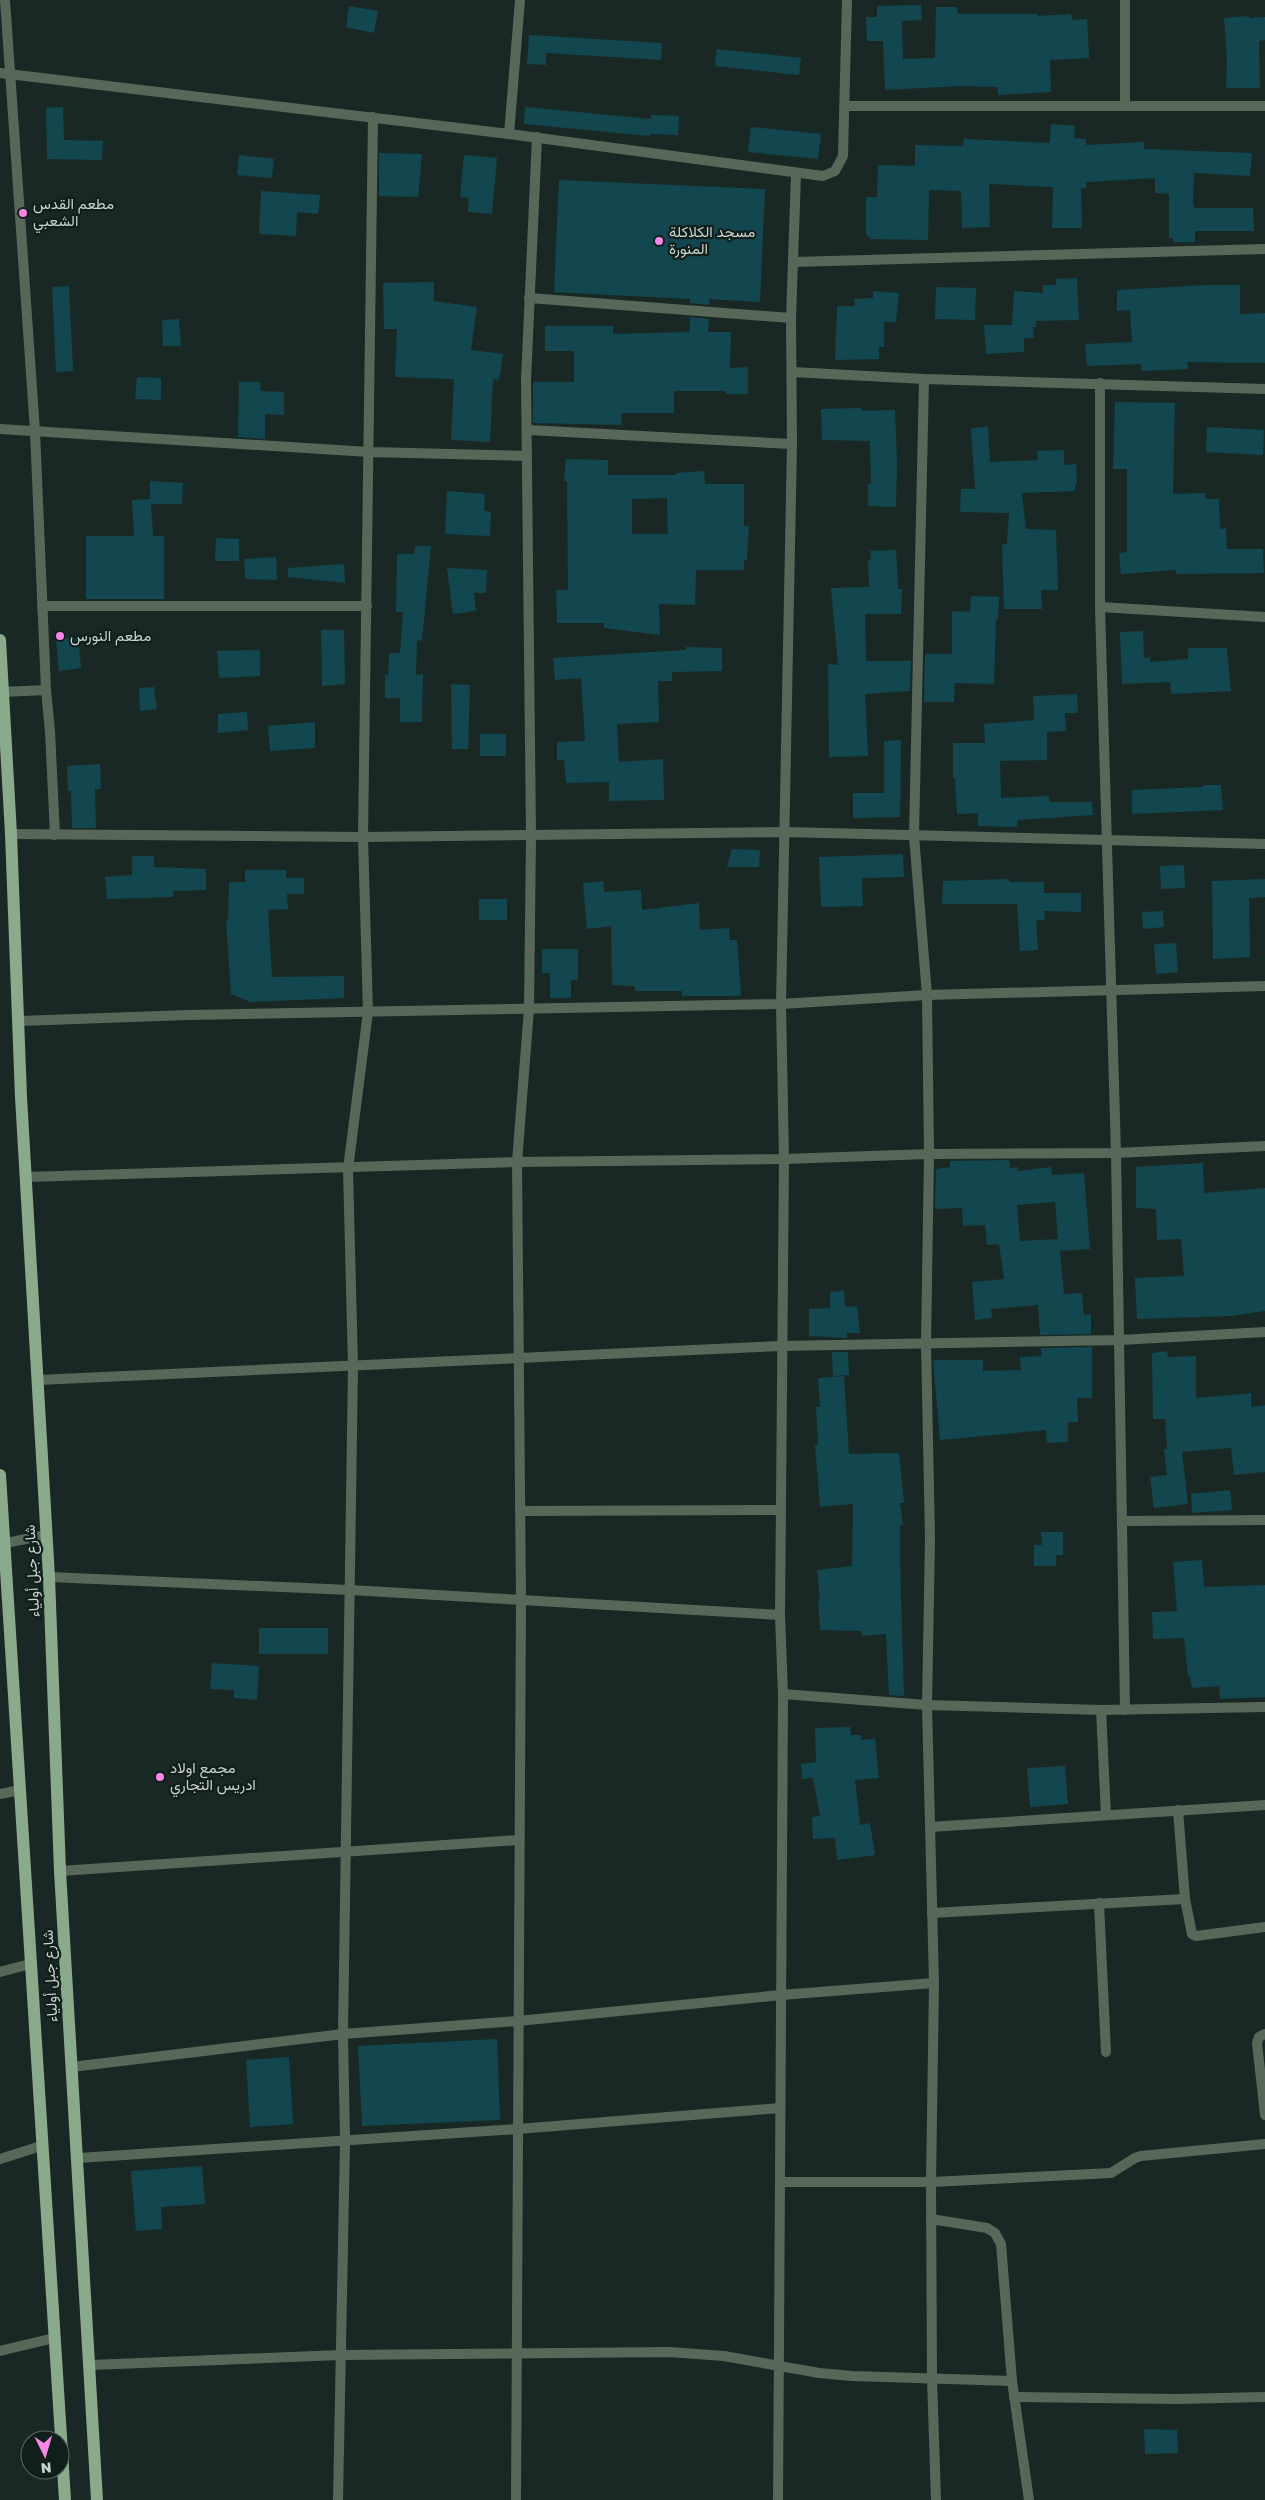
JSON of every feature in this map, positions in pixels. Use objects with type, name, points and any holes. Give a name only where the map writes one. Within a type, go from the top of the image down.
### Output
[{"type":"main road","name":"شارع جبل أولياء","points":[[0,640],[4,773],[11,834],[20,1021],[21,1097],[50,1577],[60,1871],[98,2500]]},
{"type":"main road","name":"شارع جبل أولياء","points":[[0,1475],[2,1543],[20,1790],[41,2146],[65,2500]]},
{"type":"street","points":[[5,0],[12,74],[35,431],[46,690],[55,834]]},
{"type":"street","points":[[509,134],[520,0]]},
{"type":"street","points":[[0,73],[509,134],[822,176],[835,171],[843,156],[846,106],[847,0]]},
{"type":"street","points":[[1125,0],[1125,106]]},
{"type":"street","points":[[846,106],[1265,106]]},
{"type":"street","points":[[338,2500],[345,2141],[343,2034],[353,1366],[348,1169],[368,1012],[363,838],[373,118]]},
{"type":"street","points":[[516,2500],[521,1600],[517,1162],[529,1009],[531,835],[526,380],[537,138]]},
{"type":"street","points":[[778,2500],[783,1694],[780,1615],[784,1159],[781,1004],[792,444],[791,318],[796,174]]},
{"type":"street","points":[[794,262],[1265,249]]},
{"type":"street","points":[[529,298],[791,318]]},
{"type":"street","points":[[792,372],[924,379],[1100,383],[1265,390]]},
{"type":"street","points":[[924,379],[914,836],[927,995],[929,1154],[926,1344],[930,1538],[927,1705],[934,1983],[931,2219],[932,2379],[936,2500]]},
{"type":"street","points":[[1100,383],[1100,607],[1116,1153],[1123,1521],[1124,1710]]},
{"type":"street","points":[[0,429],[369,452],[527,456]]},
{"type":"street","points":[[528,430],[792,444]]},
{"type":"street","points":[[42,606],[367,606]]},
{"type":"street","points":[[1100,607],[1265,617]]},
{"type":"street","points":[[3,692],[46,690]]},
{"type":"street","points":[[11,834],[363,838],[785,832],[1265,844]]},
{"type":"street","points":[[20,1021],[781,1004],[927,995],[1265,986]]},
{"type":"street","points":[[26,1177],[348,1169],[517,1162],[784,1159],[929,1154],[1116,1153],[1265,1146]]},
{"type":"street","points":[[38,1380],[353,1366],[519,1356],[781,1346],[1120,1340],[1265,1332]]},
{"type":"street","points":[[520,1511],[781,1510]]},
{"type":"street","points":[[1123,1521],[1265,1520]]},
{"type":"street","points":[[2,1543],[46,1535]]},
{"type":"street","points":[[50,1577],[350,1590],[780,1615]]},
{"type":"street","points":[[783,1694],[927,1705],[1101,1710],[1265,1707]]},
{"type":"street","points":[[1101,1710],[1106,1815]]},
{"type":"street","points":[[0,1794],[20,1790]]},
{"type":"street","points":[[930,1827],[1265,1805]]},
{"type":"street","points":[[1178,1810],[1189,1930],[1196,1936],[1265,1927]]},
{"type":"street","points":[[60,1871],[519,1840]]},
{"type":"street","points":[[932,1913],[1185,1899]]},
{"type":"street","points":[[1100,1903],[1106,2052]]},
{"type":"street","points":[[0,1972],[30,1964]]},
{"type":"street","points":[[72,2067],[343,2034],[518,2021],[781,1995],[934,1983]]},
{"type":"street","points":[[1265,2034],[1259,2037],[1257,2043],[1265,2115]]},
{"type":"street","points":[[78,2158],[518,2129],[780,2108]]},
{"type":"street","points":[[781,2182],[931,2182],[1111,2173],[1135,2158],[1142,2156],[1265,2144]]},
{"type":"street","points":[[0,2159],[41,2146]]},
{"type":"street","points":[[931,2219],[987,2228],[994,2232],[1001,2244],[1012,2381],[1029,2500]]},
{"type":"street","points":[[0,2351],[54,2338]]},
{"type":"street","points":[[91,2365],[340,2355],[669,2352],[724,2356],[779,2364],[819,2373],[852,2376],[1012,2381]]},
{"type":"street","points":[[1014,2397],[1177,2399],[1265,2397]]},
{"type":"building","points":[[921,5],[922,20],[902,21],[903,59],[935,58],[936,7],[957,7],[958,14],[1037,14],[1037,16],[1071,14],[1072,20],[1087,19],[1089,58],[1050,60],[1051,92],[998,95],[998,87],[960,86],[885,90],[883,41],[867,41],[866,17],[877,17],[877,6]]},
{"type":"building","points":[[349,6],[378,11],[374,33],[346,27]]},
{"type":"building","points":[[1249,16],[1249,18],[1265,17],[1265,40],[1259,41],[1260,88],[1226,88],[1227,58],[1224,18]]},
{"type":"building","points":[[529,35],[662,43],[661,60],[546,53],[546,65],[527,64]]},
{"type":"building","points":[[717,49],[801,58],[799,75],[715,66]]},
{"type":"building","points":[[63,107],[64,140],[103,141],[102,160],[47,159],[46,108]]},
{"type":"building","points":[[525,107],[651,119],[651,115],[679,116],[678,135],[650,134],[650,136],[524,124]]},
{"type":"building","points":[[1051,124],[1075,126],[1074,138],[1086,139],[1086,145],[1144,142],[1144,149],[1252,153],[1250,176],[1194,173],[1193,204],[1195,208],[1253,208],[1254,231],[1195,231],[1195,242],[1173,242],[1173,238],[1169,238],[1169,194],[1155,193],[1155,178],[1086,182],[1086,188],[1081,188],[1082,228],[1052,228],[1053,187],[989,184],[990,227],[962,228],[961,191],[929,190],[928,240],[871,239],[866,234],[866,197],[877,197],[878,165],[915,166],[915,145],[963,146],[964,139],[1050,143]]},
{"type":"building","points":[[751,127],[821,134],[818,159],[748,152]]},
{"type":"building","points":[[379,153],[422,154],[418,197],[379,196]]},
{"type":"building","points":[[239,155],[274,159],[272,178],[237,175]]},
{"type":"building","points":[[464,155],[497,158],[492,214],[468,212],[469,198],[460,197]]},
{"type":"building","name":"مسجد الكلاكلة المنورة","points":[[559,180],[765,189],[760,302],[709,299],[709,305],[690,303],[690,299],[554,292]]},
{"type":"building","points":[[261,191],[320,195],[318,214],[297,212],[296,236],[259,234]]},
{"type":"building","points":[[1077,278],[1079,320],[1036,321],[1036,327],[1033,327],[1034,338],[1024,338],[1024,352],[986,354],[984,325],[1012,325],[1014,291],[1043,293],[1043,285],[1056,285],[1056,279]]},
{"type":"building","points":[[434,282],[434,301],[477,307],[471,350],[503,354],[499,380],[493,379],[490,442],[451,440],[454,379],[395,377],[397,329],[384,329],[383,283]]},
{"type":"building","points":[[1240,285],[1240,314],[1265,313],[1265,363],[1187,362],[1188,369],[1141,371],[1141,364],[1087,366],[1085,344],[1132,342],[1130,310],[1117,311],[1117,290]]},
{"type":"building","points":[[69,286],[73,371],[56,372],[52,287]]},
{"type":"building","points":[[936,287],[976,288],[975,320],[935,319]]},
{"type":"building","points":[[873,291],[899,293],[896,322],[884,322],[884,347],[879,347],[879,359],[835,360],[837,306],[855,306],[854,299],[873,298]]},
{"type":"building","points":[[690,317],[709,319],[708,332],[731,332],[730,368],[748,367],[748,394],[726,394],[726,391],[674,391],[674,413],[621,413],[622,425],[533,423],[533,382],[574,382],[574,351],[545,351],[545,326],[613,326],[613,334],[690,332]]},
{"type":"building","points":[[179,319],[181,346],[163,346],[162,320]]},
{"type":"building","points":[[137,377],[161,378],[161,400],[135,399]]},
{"type":"building","points":[[239,382],[260,382],[261,391],[284,392],[284,415],[265,414],[265,439],[238,437]]},
{"type":"building","points":[[1115,402],[1175,403],[1173,494],[1205,493],[1206,499],[1219,499],[1220,529],[1226,528],[1227,549],[1263,549],[1264,573],[1176,574],[1176,570],[1121,574],[1119,553],[1127,552],[1127,469],[1113,469]]},
{"type":"building","points":[[862,408],[862,411],[895,410],[896,507],[868,506],[868,484],[871,484],[870,441],[822,440],[821,409]]},
{"type":"building","points":[[988,427],[990,462],[1038,460],[1037,451],[1064,450],[1064,465],[1076,464],[1077,483],[1075,484],[1075,491],[1022,493],[1026,529],[1056,530],[1058,590],[1041,590],[1042,609],[1004,609],[1002,544],[1007,544],[1009,513],[960,512],[961,489],[975,489],[971,428]]},
{"type":"building","points":[[1207,427],[1264,430],[1263,455],[1206,452]]},
{"type":"building","points":[[566,459],[608,460],[608,475],[676,475],[676,473],[704,471],[705,484],[744,484],[744,526],[749,526],[747,560],[744,560],[744,570],[696,570],[695,605],[659,604],[660,635],[604,628],[604,623],[557,623],[556,590],[568,590],[567,481],[564,481]],"holes":[[[667,498],[668,534],[632,534],[632,499]]]},
{"type":"building","points":[[150,481],[183,483],[182,504],[151,504],[153,536],[164,536],[164,599],[86,599],[86,536],[134,536],[132,500],[150,499]]},
{"type":"building","points":[[447,491],[485,494],[484,511],[491,512],[490,536],[445,534]]},
{"type":"building","points":[[216,538],[239,539],[239,561],[215,561]]},
{"type":"building","points":[[415,546],[431,546],[422,641],[417,640],[416,675],[423,674],[422,722],[400,722],[400,698],[385,698],[385,675],[388,675],[389,653],[400,653],[403,612],[396,612],[397,554],[414,554]]},
{"type":"building","points":[[896,550],[898,589],[902,589],[901,614],[865,614],[866,661],[911,661],[910,691],[865,694],[868,756],[829,757],[828,664],[838,665],[831,588],[869,587],[868,560],[871,560],[870,551]]},
{"type":"building","points":[[276,557],[277,580],[245,579],[244,559]]},
{"type":"building","points":[[344,564],[345,583],[288,577],[288,568]]},
{"type":"building","points":[[447,568],[487,570],[486,593],[474,593],[476,611],[453,614]]},
{"type":"building","points":[[971,596],[999,597],[998,619],[996,619],[994,684],[955,683],[954,702],[924,702],[925,654],[952,654],[952,611],[970,612]]},
{"type":"building","points":[[321,630],[344,630],[345,684],[322,686]]},
{"type":"building","points":[[1143,631],[1144,658],[1150,657],[1150,662],[1188,659],[1188,648],[1227,648],[1231,691],[1171,694],[1170,682],[1122,684],[1120,632]]},
{"type":"building","points":[[78,637],[81,668],[59,671],[56,639]]},
{"type":"building","points":[[686,647],[722,648],[722,671],[672,672],[672,681],[658,681],[659,722],[617,724],[619,762],[663,759],[664,800],[609,801],[609,782],[566,783],[564,760],[557,760],[557,742],[585,741],[581,678],[555,680],[553,658],[686,650]]},
{"type":"building","points":[[260,650],[260,676],[219,678],[217,651]]},
{"type":"building","points":[[451,684],[470,685],[468,749],[452,749]]},
{"type":"building","points":[[154,687],[157,709],[140,711],[139,688]]},
{"type":"building","points":[[1077,694],[1078,713],[1065,713],[1066,731],[1047,732],[1047,760],[1000,761],[1001,798],[1049,796],[1050,802],[1092,802],[1093,815],[1018,820],[1017,827],[978,826],[978,813],[957,814],[955,778],[953,778],[953,743],[985,743],[984,724],[1034,720],[1033,696]]},
{"type":"building","points":[[247,712],[248,730],[218,733],[218,714]]},
{"type":"building","points":[[315,722],[315,748],[270,751],[268,726]]},
{"type":"building","points":[[480,734],[506,734],[506,756],[480,756]]},
{"type":"building","points":[[901,740],[900,817],[853,818],[853,793],[884,793],[884,741]]},
{"type":"building","points":[[100,764],[101,789],[95,789],[96,828],[72,828],[71,791],[68,791],[67,766]]},
{"type":"building","points":[[1203,785],[1221,785],[1223,810],[1132,814],[1132,790],[1203,787]]},
{"type":"building","points":[[732,849],[760,850],[759,867],[727,867]]},
{"type":"building","points":[[903,854],[904,877],[862,878],[863,906],[821,907],[819,857]]},
{"type":"building","points":[[132,856],[154,856],[154,867],[206,869],[206,890],[173,891],[173,897],[107,899],[105,877],[132,875]]},
{"type":"building","points":[[1184,865],[1185,888],[1161,889],[1160,866]]},
{"type":"building","points":[[245,870],[286,870],[286,878],[304,878],[304,894],[287,894],[288,909],[268,910],[272,977],[344,976],[344,998],[251,1002],[231,994],[226,921],[228,921],[229,882],[245,882]]},
{"type":"building","points":[[1009,879],[1009,882],[1044,882],[1044,893],[1081,893],[1081,912],[1044,911],[1045,920],[1036,920],[1038,950],[1020,951],[1017,904],[942,904],[943,881]]},
{"type":"building","points":[[1265,879],[1265,897],[1249,898],[1250,957],[1213,959],[1212,881]]},
{"type":"building","points":[[603,881],[604,892],[641,890],[642,910],[699,903],[700,930],[729,928],[730,940],[737,940],[741,996],[682,996],[682,991],[635,991],[635,986],[612,985],[611,926],[587,929],[583,883]]},
{"type":"building","points":[[479,899],[507,899],[507,920],[479,920]]},
{"type":"building","points":[[1163,911],[1164,927],[1143,929],[1142,912]]},
{"type":"building","points":[[1176,943],[1178,972],[1156,974],[1154,944]]},
{"type":"building","points":[[542,949],[578,949],[578,980],[571,980],[571,998],[550,998],[550,973],[542,973]]},
{"type":"building","points":[[1009,1160],[1010,1168],[1018,1167],[1018,1171],[1051,1167],[1052,1175],[1084,1173],[1090,1249],[1060,1251],[1064,1294],[1082,1293],[1084,1315],[1091,1314],[1091,1334],[1040,1335],[1038,1305],[991,1309],[992,1318],[975,1320],[972,1282],[1004,1279],[999,1244],[987,1245],[985,1225],[963,1226],[962,1208],[935,1209],[936,1169],[950,1167],[950,1161]],"holes":[[[1055,1202],[1058,1239],[1020,1241],[1017,1205]]]},
{"type":"building","points":[[1203,1163],[1204,1193],[1265,1188],[1265,1311],[1231,1316],[1137,1319],[1135,1278],[1184,1276],[1181,1239],[1157,1240],[1156,1209],[1136,1208],[1136,1167]]},
{"type":"building","points":[[844,1291],[845,1307],[857,1306],[860,1333],[847,1333],[847,1338],[809,1336],[809,1309],[830,1308],[830,1292]]},
{"type":"building","points":[[1092,1347],[1092,1398],[1077,1398],[1078,1422],[1068,1422],[1068,1442],[1047,1443],[1046,1430],[940,1440],[933,1360],[983,1360],[983,1371],[1021,1370],[1020,1357],[1042,1356],[1041,1348]]},
{"type":"building","points":[[1167,1351],[1168,1357],[1196,1356],[1196,1398],[1251,1393],[1251,1407],[1265,1405],[1265,1472],[1234,1475],[1231,1448],[1182,1452],[1188,1504],[1154,1508],[1150,1477],[1167,1475],[1164,1449],[1167,1449],[1165,1419],[1153,1419],[1152,1353]]},
{"type":"building","points":[[832,1352],[848,1352],[849,1375],[833,1376]]},
{"type":"building","points":[[844,1376],[849,1454],[899,1453],[904,1503],[900,1503],[903,1525],[900,1525],[900,1563],[904,1696],[889,1695],[886,1634],[862,1636],[861,1631],[820,1630],[818,1599],[820,1599],[817,1570],[852,1566],[853,1504],[820,1507],[815,1445],[818,1445],[816,1407],[820,1407],[818,1378]]},
{"type":"building","points":[[1230,1490],[1232,1510],[1192,1513],[1191,1494]]},
{"type":"building","points":[[1041,1532],[1063,1532],[1063,1555],[1056,1555],[1056,1566],[1034,1566],[1034,1545],[1042,1545]]},
{"type":"building","points":[[1202,1560],[1204,1587],[1265,1585],[1265,1697],[1220,1699],[1219,1686],[1192,1688],[1190,1677],[1188,1677],[1184,1638],[1153,1639],[1152,1612],[1177,1611],[1173,1562]]},
{"type":"building","points":[[259,1628],[328,1628],[328,1654],[259,1654]]},
{"type":"building","points":[[212,1663],[259,1666],[257,1700],[234,1698],[234,1690],[210,1689]]},
{"type":"building","points":[[850,1727],[851,1735],[861,1735],[861,1740],[875,1739],[879,1778],[855,1780],[860,1825],[870,1823],[875,1855],[837,1860],[835,1838],[813,1839],[812,1817],[820,1816],[813,1778],[802,1779],[801,1764],[816,1762],[815,1728]]},
{"type":"building","points":[[1065,1766],[1068,1804],[1030,1807],[1027,1768]]},
{"type":"building","points":[[497,2039],[500,2120],[362,2126],[358,2046]]},
{"type":"building","points":[[289,2057],[293,2124],[250,2127],[246,2060]]},
{"type":"building","points":[[202,2166],[205,2204],[161,2207],[162,2229],[136,2231],[131,2171]]},
{"type":"building","points":[[1144,2429],[1177,2430],[1178,2453],[1145,2454]]},
{"type":"place","name":"مطعم القدس الشعبي","points":[[23,213]]},
{"type":"place","name":"مسجد الكلاكلة المنورة","points":[[659,241]]},
{"type":"place","name":"مطعم النورس","points":[[60,636]]},
{"type":"place","name":"مجمع اولاد ادريس التجاري","points":[[160,1777]]}]
